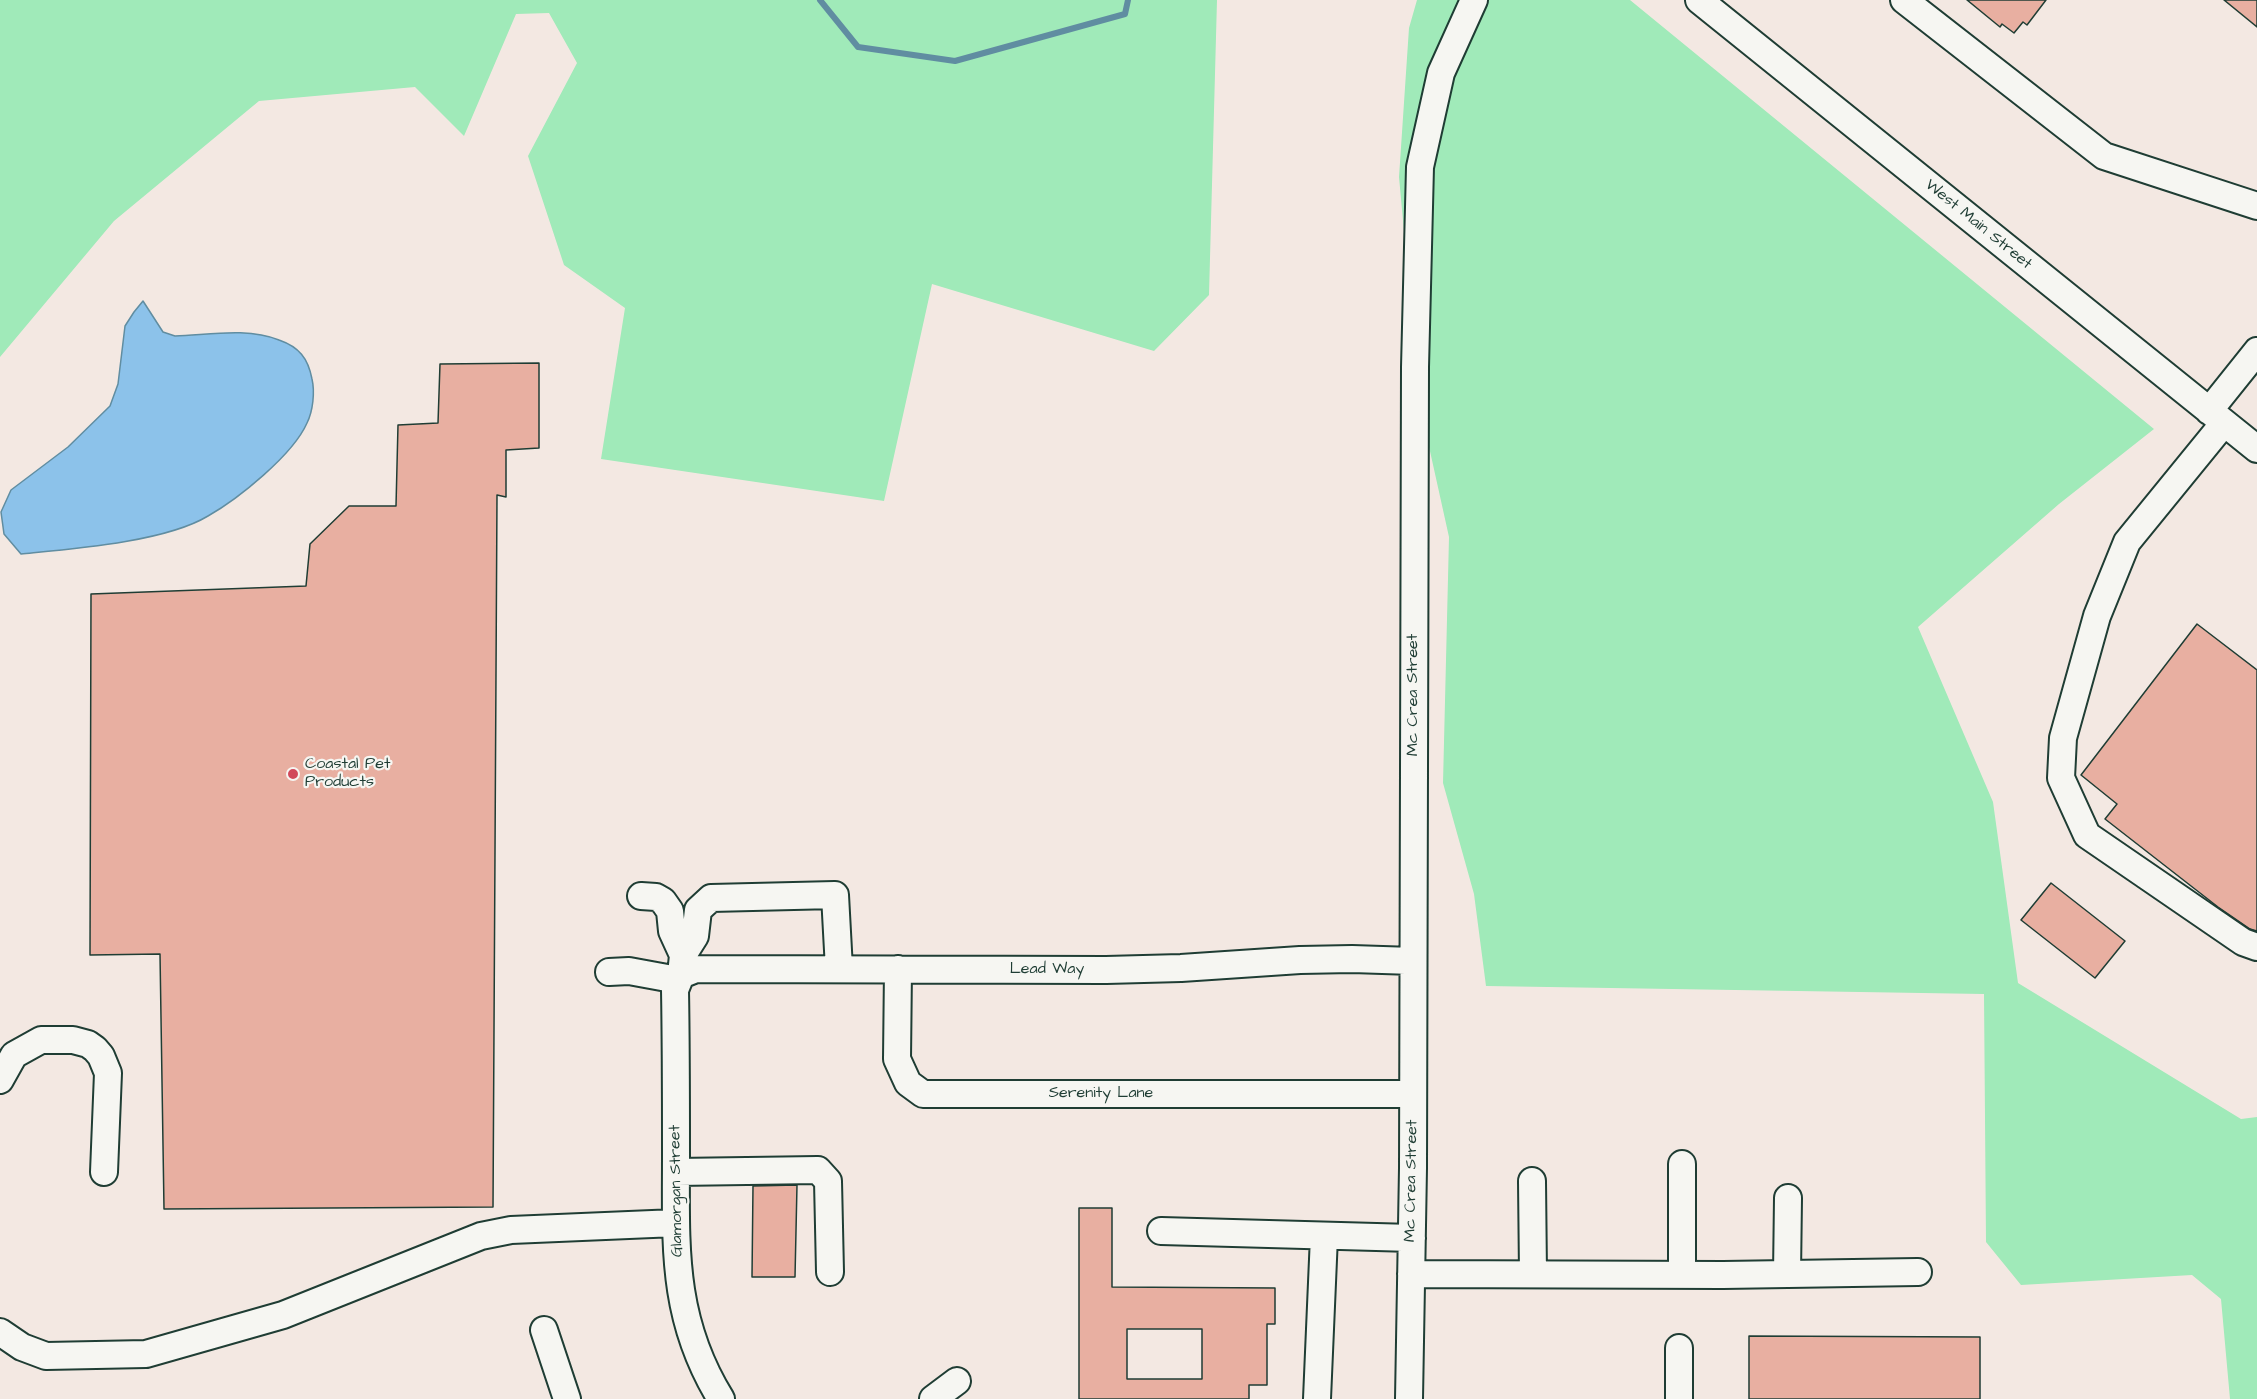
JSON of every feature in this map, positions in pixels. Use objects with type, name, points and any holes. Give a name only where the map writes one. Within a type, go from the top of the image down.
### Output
[{"type":"street","name":"Mc Crea Street","points":[[1409,1399],[1413,1094],[1414,367],[1420,167],[1441,73],[1474,0]]},
{"type":"street","name":"West Main Street","points":[[1699,0],[2257,449]]},
{"type":"street","points":[[1904,0],[2104,156],[2257,206]]},
{"type":"street","points":[[2257,351],[2217,417],[2127,542],[2097,616],[2063,738],[2061,778],[2087,835],[2243,942],[2257,947]]},
{"type":"street","points":[[681,970],[695,936],[698,910],[711,898],[835,895],[839,969]]},
{"type":"street","points":[[641,896],[656,897],[668,906],[681,970]]},
{"type":"street","name":"Lead Way","points":[[681,970],[1106,970],[1180,968],[1300,960],[1413,961]]},
{"type":"street","name":"Serenity Lane","points":[[898,969],[897,1059],[908,1083],[924,1094],[1413,1094]]},
{"type":"street","points":[[609,972],[681,970]]},
{"type":"street","name":"Glamorgan Street","points":[[681,970],[675,990],[676,1223],[680,1288],[683,1309],[692,1338],[702,1364],[721,1399]]},
{"type":"street","points":[[0,1080],[14,1055],[41,1040],[74,1040],[95,1049],[108,1073],[104,1172]]},
{"type":"street","points":[[1682,1164],[1682,1275]]},
{"type":"street","points":[[676,1172],[818,1170],[828,1180],[830,1272]]},
{"type":"street","points":[[1532,1180],[1533,1274]]},
{"type":"street","points":[[1786,1274],[1788,1198]]},
{"type":"street","points":[[0,1332],[22,1347],[46,1356],[146,1354],[283,1315],[481,1236],[511,1230],[676,1223]]},
{"type":"street","points":[[1161,1231],[1412,1238]]},
{"type":"street","points":[[1317,1399],[1324,1236]]},
{"type":"street","points":[[1411,1274],[1682,1275],[1918,1272]]},
{"type":"street","points":[[544,1330],[567,1399]]},
{"type":"street","points":[[1678,1399],[1679,1348]]},
{"type":"street","points":[[933,1399],[957,1381]]},
{"type":"green space","points":[[0,0],[1217,0],[1209,295],[1154,351],[932,284],[884,501],[601,459],[625,308],[564,265],[528,156],[577,63],[549,13],[516,14],[464,136],[415,87],[259,101],[114,221],[0,357]]},
{"type":"green space","points":[[1417,0],[1630,0],[2154,429],[2059,504],[1918,627],[1993,802],[2018,983],[2241,1119],[2257,1117],[2257,1399],[2230,1399],[2221,1299],[2192,1275],[2021,1285],[1986,1242],[1984,994],[1486,986],[1474,894],[1443,783],[1449,537],[1420,406],[1399,177],[1409,28]]},
{"type":"water","points":[[143,301],[163,332],[175,336],[254,334],[267,336],[292,346],[305,359],[313,384],[312,407],[307,423],[290,449],[264,475],[220,508],[190,525],[118,543],[21,554],[4,534],[1,512],[11,490],[68,447],[110,406],[118,384],[125,326]]},
{"type":"building","points":[[1967,0],[2046,0],[2027,25],[2023,22],[2014,33],[2002,24],[2000,27]]},
{"type":"building","points":[[2224,0],[2257,0],[2257,27]]},
{"type":"building","name":"Coastal Pet Products","points":[[539,363],[539,448],[506,450],[506,497],[497,495],[493,1207],[164,1209],[160,954],[90,955],[91,594],[306,586],[310,544],[349,506],[396,506],[398,425],[438,423],[440,364]]},
{"type":"building","points":[[2197,624],[2257,670],[2257,931],[2250,929],[2218,907],[2105,819],[2117,804],[2081,775]]},
{"type":"building","points":[[2051,883],[2125,941],[2095,978],[2021,920]]},
{"type":"building","points":[[797,1185],[795,1277],[752,1277],[753,1186]]},
{"type":"building","points":[[1079,1208],[1112,1208],[1112,1287],[1275,1288],[1275,1324],[1267,1324],[1267,1385],[1249,1385],[1249,1399],[1079,1399]],"holes":[[[1127,1329],[1202,1329],[1202,1379],[1127,1379]]]},
{"type":"building","points":[[1749,1336],[1980,1337],[1980,1399],[1749,1399]]},
{"type":"waterway","points":[[820,0],[858,47],[955,61],[1125,14],[1128,0]]},
{"type":"place","name":"Coastal Pet Products","points":[[293,774]]}]
